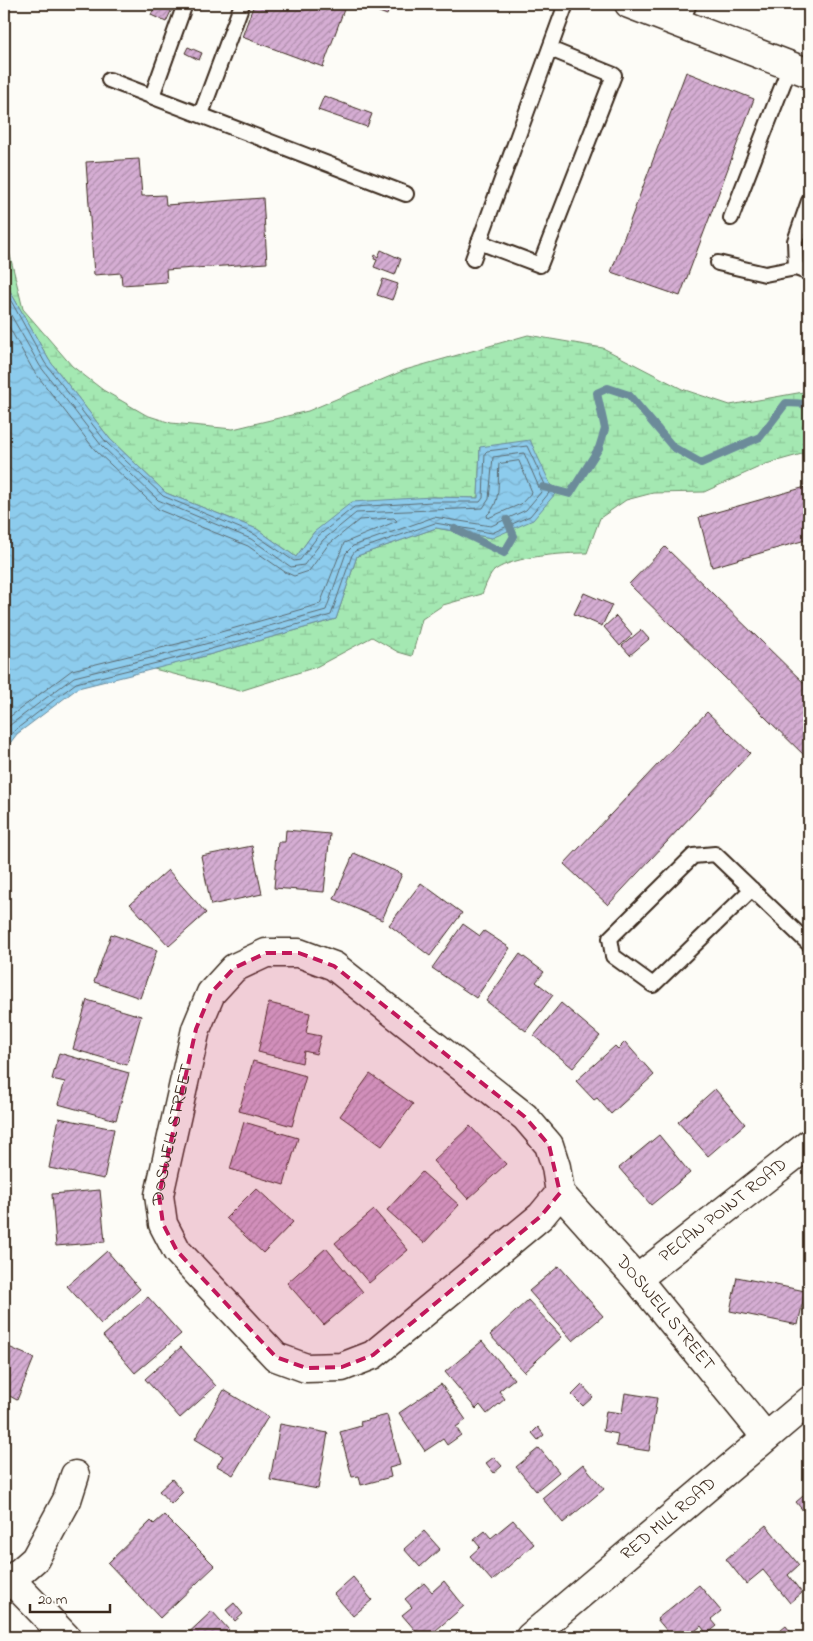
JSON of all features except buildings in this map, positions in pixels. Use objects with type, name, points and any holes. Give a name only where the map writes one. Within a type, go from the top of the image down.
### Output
[{"type":"street","points":[[629,4],[685,14],[799,69]]},
{"type":"street","name":"DOSWELL STREET","points":[[560,1193],[541,1216],[373,1355],[342,1367],[306,1368],[276,1358],[178,1251],[163,1224],[159,1195],[196,1029],[210,993],[234,968],[266,953],[299,953],[334,966],[525,1117],[548,1145],[556,1167],[560,1193],[637,1279],[766,1438]]},
{"type":"street","name":"PECAN POINT ROAD","points":[[637,1279],[809,1144]]},
{"type":"street","name":"RED MILL ROAD","points":[[530,1637],[809,1401]]},
{"type":"street","points":[[66,1637],[8,1583],[35,1559],[44,1545],[67,1500],[75,1475]]},
{"type":"lane","points":[[152,96],[185,4]]},
{"type":"lane","points":[[201,114],[242,4]]},
{"type":"lane","points":[[473,259],[566,4]]},
{"type":"lane","points":[[479,242],[540,265],[614,74],[550,49]]},
{"type":"lane","points":[[731,218],[799,69]]},
{"type":"lane","points":[[109,80],[406,194]]},
{"type":"lane","points":[[796,268],[794,241],[809,201]]},
{"type":"lane","points":[[718,263],[765,274],[796,268],[809,273]]},
{"type":"lane","points":[[752,889],[653,985],[613,956],[610,938],[693,856],[716,854],[809,944]]},
{"type":"highlighted area","points":[[266,953],[299,953],[334,966],[525,1117],[549,1145],[560,1193],[541,1216],[373,1355],[342,1367],[306,1368],[276,1357],[177,1251],[163,1224],[159,1195],[196,1029],[211,993],[234,968]]},
{"type":"green space","points":[[4,231],[23,309],[72,366],[103,390],[146,415],[171,423],[233,429],[308,411],[405,370],[528,335],[603,348],[682,389],[730,405],[809,391],[809,452],[766,464],[704,492],[653,493],[626,500],[600,518],[587,553],[540,556],[504,565],[493,572],[482,594],[443,605],[422,619],[412,656],[398,652],[372,637],[316,667],[240,691],[150,668],[194,659],[336,619],[357,556],[436,528],[492,538],[480,447],[478,498],[432,497],[314,532],[296,557],[257,529],[166,493],[110,439],[49,360],[10,291],[4,269]]},
{"type":"water","points":[[4,269],[10,291],[49,360],[110,439],[166,493],[257,529],[296,557],[314,532],[352,502],[432,497],[478,498],[480,447],[530,440],[555,494],[533,520],[492,538],[436,528],[357,556],[336,619],[194,659],[78,688],[17,734],[4,751]]},
{"type":"waterway","points":[[543,487],[570,494],[599,448],[605,429],[597,393],[608,388],[629,395],[673,447],[701,463],[760,437],[786,403],[809,404]]},
{"type":"waterway","points":[[455,529],[504,553],[514,536],[507,520]]}]
